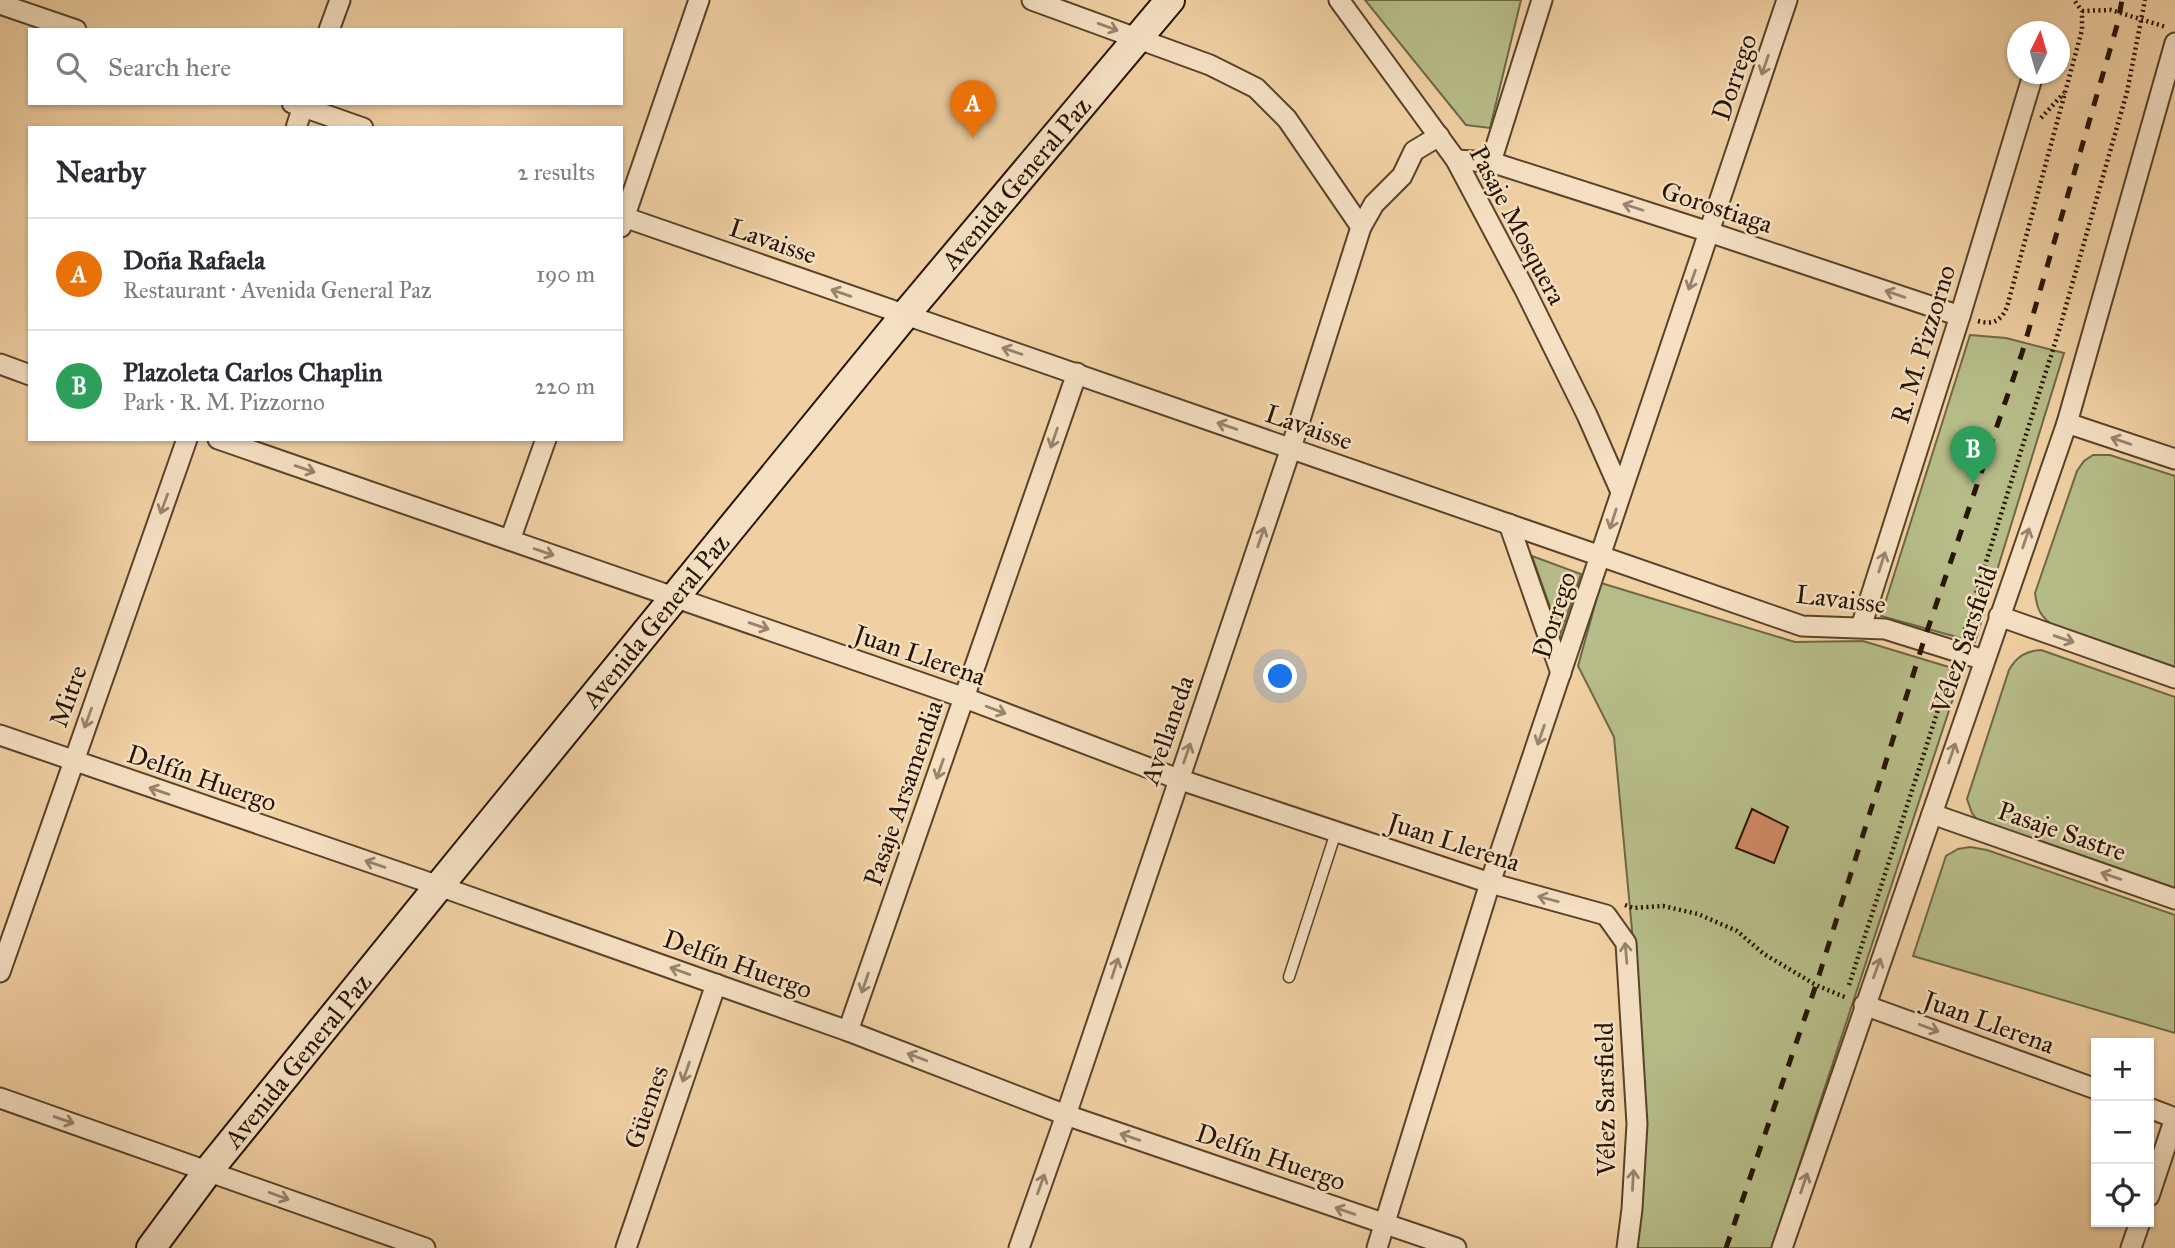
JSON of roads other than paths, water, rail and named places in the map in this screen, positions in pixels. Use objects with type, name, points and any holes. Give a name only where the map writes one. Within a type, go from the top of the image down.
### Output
[{"type":"main road","name":"Avenida General Paz","points":[[152,1248],[208,1171],[439,886],[905,315],[1170,0]]},
{"type":"street","points":[[330,28],[340,0]]},
{"type":"street","points":[[623,217],[699,0]]},
{"type":"street","points":[[1032,0],[1210,65],[1256,88],[1286,119],[1361,227]]},
{"type":"street","name":"Pasaje Mosquera","points":[[1339,0],[1456,160],[1530,300],[1587,415],[1621,492]]},
{"type":"street","points":[[1491,162],[1542,0]]},
{"type":"street","name":"Dorrego","points":[[1377,1248],[1490,883],[1787,0]]},
{"type":"street","points":[[0,4],[70,28]]},
{"type":"street","name":"Vélez Sarsfield","points":[[1782,1248],[1864,1004],[2067,423],[2175,43]]},
{"type":"street","name":"R. M. Pizzorno","points":[[1861,627],[2030,84]]},
{"type":"street","points":[[296,126],[300,105],[358,126]]},
{"type":"street","name":"Avellaneda","points":[[1018,1248],[1066,1115],[1291,448],[1361,227],[1374,204],[1402,176],[1414,151],[1438,136]]},
{"type":"street","name":"Gorostiaga","points":[[1456,160],[1491,162],[1960,316]]},
{"type":"street","name":"Lavaisse","points":[[623,220],[1077,373],[1802,626],[1885,629],[1984,660]]},
{"type":"street","points":[[0,364],[28,373]]},
{"type":"street","name":"Pasaje Arsamendia","points":[[848,1031],[1077,373]]},
{"type":"street","points":[[2067,423],[2175,459]]},
{"type":"street","name":"Mitre","points":[[0,972],[186,441]]},
{"type":"street","name":"Juan Llerena","points":[[224,441],[965,698],[1178,779],[1490,883],[1606,915]]},
{"type":"street","points":[[510,540],[544,441]]},
{"type":"street","points":[[1509,524],[1562,673]]},
{"type":"street","points":[[1999,616],[2175,678]]},
{"type":"street","name":"Delfín Huergo","points":[[0,736],[716,984],[848,1031],[1066,1115],[1457,1248]]},
{"type":"street","name":"Pasaje Sastre","points":[[1932,814],[2175,899]]},
{"type":"street","name":"Vélez Sarsfield","points":[[1606,915],[1622,934],[1627,956],[1637,1124],[1627,1248]]},
{"type":"street","name":"Güemes","points":[[626,1248],[716,984]]},
{"type":"street","name":"Juan Llerena","points":[[1864,1004],[2091,1087]]},
{"type":"street","points":[[0,1098],[425,1248]]},
{"type":"street","points":[[2154,1110],[2175,1118],[2154,1181]]},
{"type":"street","points":[[2131,1248],[2138,1227]]},
{"type":"lane","points":[[1289,976],[1336,832]]},
{"type":"railway","points":[[1726,1248],[1816,985],[1924,640],[2022,353],[2118,22],[2122,0]]},
{"type":"place","name":"Doña Rafaela","points":[[973,138]]},
{"type":"place","name":"Plazoleta Carlos Chaplin","points":[[1973,484]]}]
